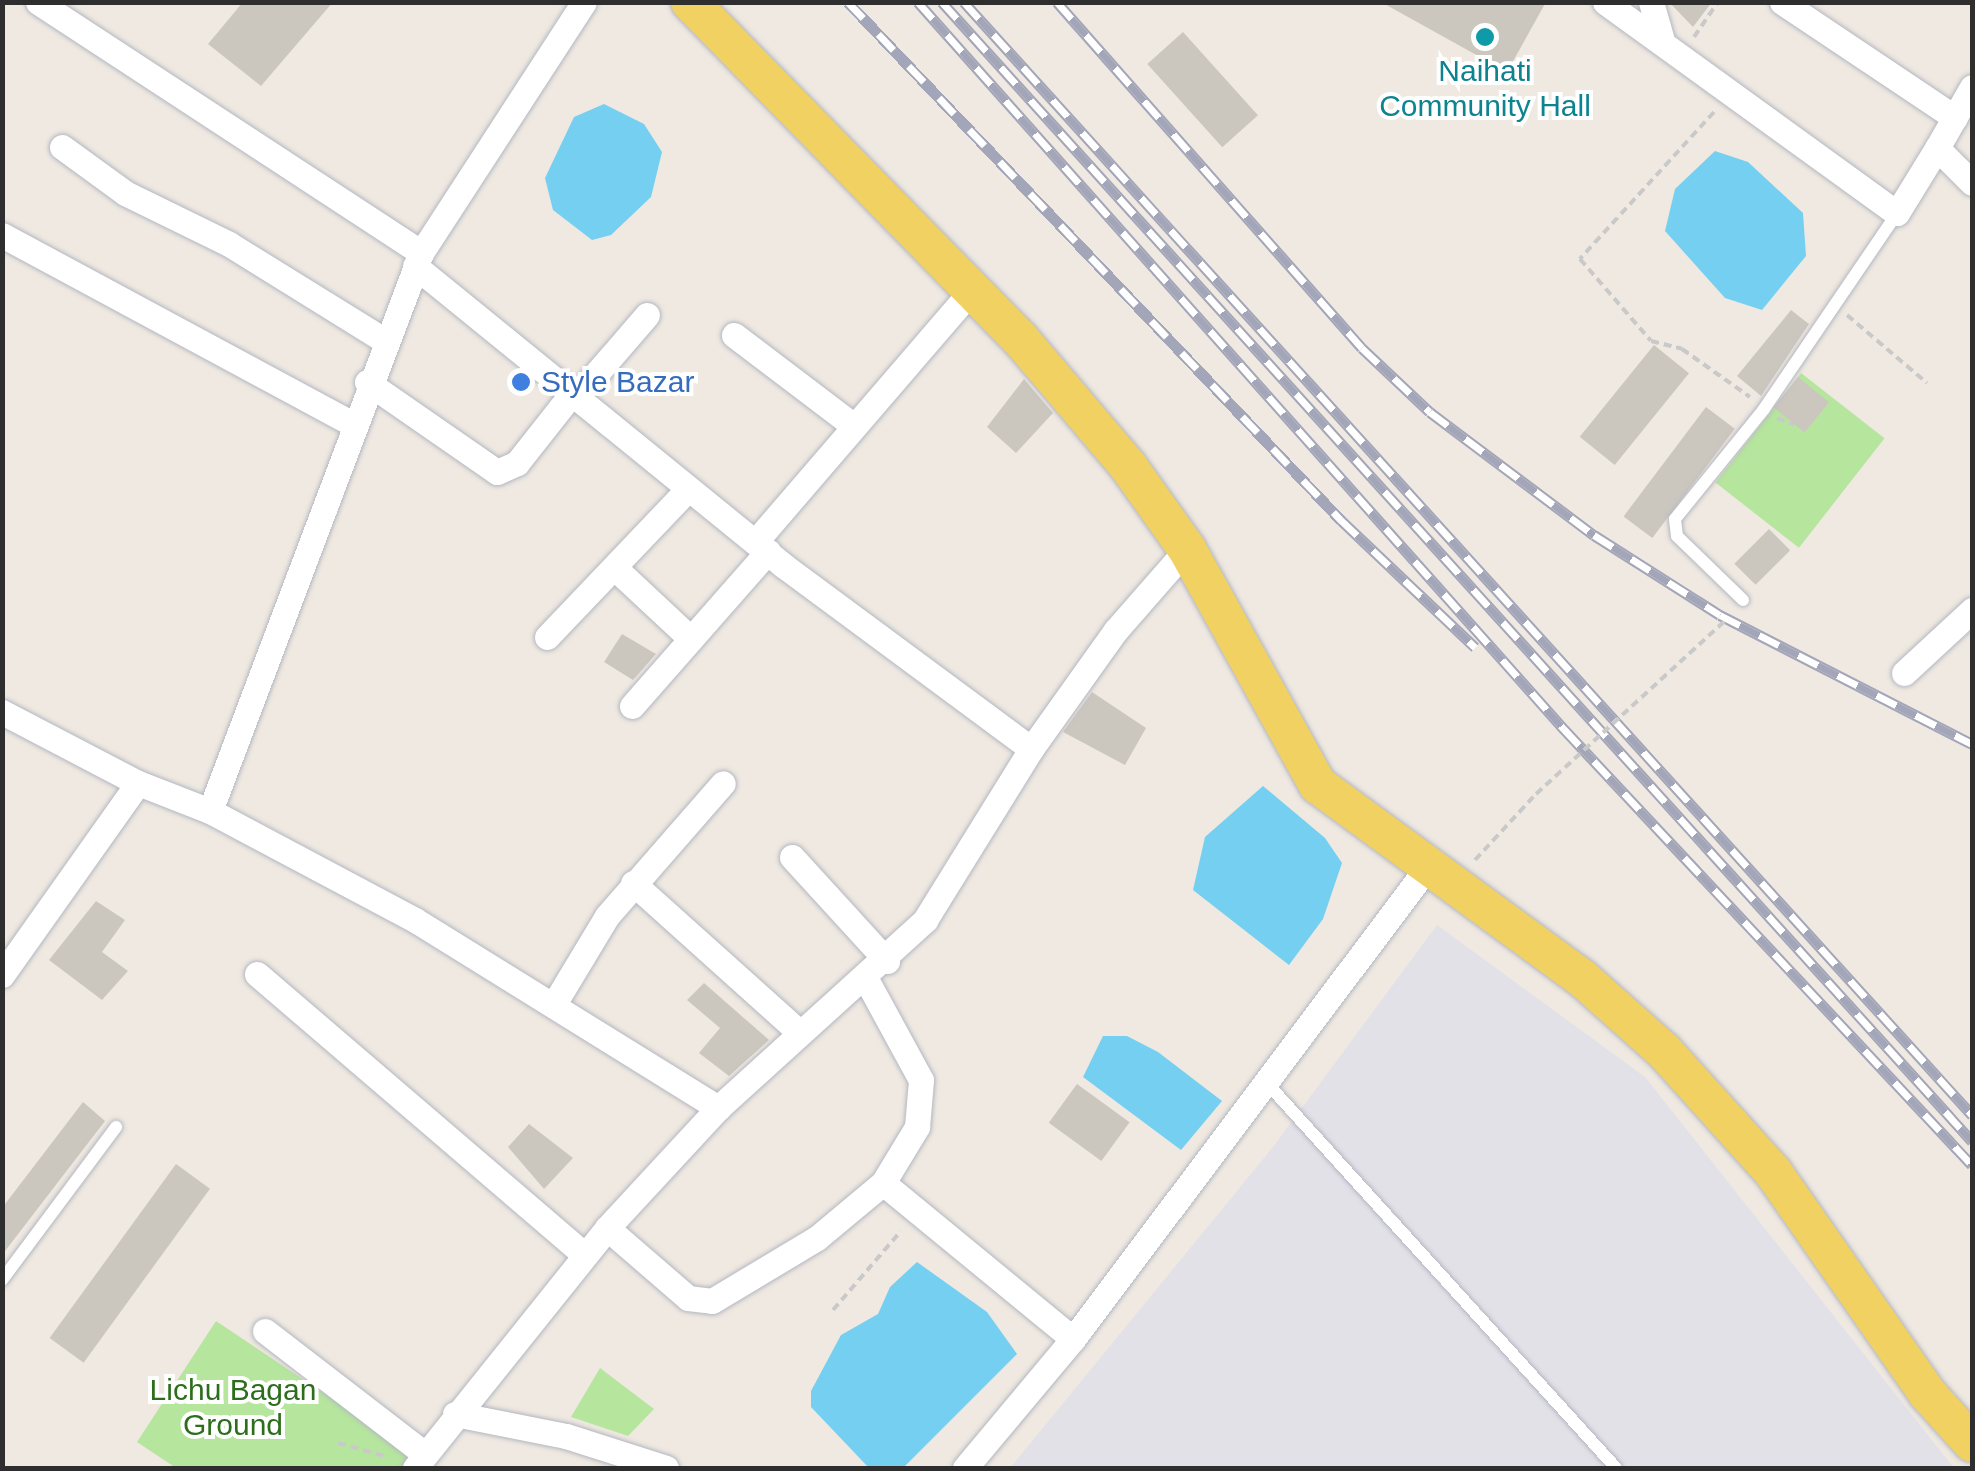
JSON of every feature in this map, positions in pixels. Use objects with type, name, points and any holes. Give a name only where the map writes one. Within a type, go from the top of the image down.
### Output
[{"type":"main road","points":[[690,2],[972,290],[1088,417],[1187,549],[1318,785],[1439,878],[1582,978],[1664,1051],[1773,1172],[1928,1394],[1972,1442]]},
{"type":"street","points":[[38,2],[418,260],[688,488],[1032,749]]},
{"type":"street","points":[[210,811],[367,382],[418,260],[584,2]]},
{"type":"street","points":[[1604,2],[1673,46],[1898,213],[1972,87]]},
{"type":"street","points":[[1651,2],[1673,46]]},
{"type":"street","points":[[1782,2],[1955,118]]},
{"type":"street","points":[[62,147],[126,193],[229,244],[384,340]]},
{"type":"street","points":[[1938,148],[1972,183]]},
{"type":"street","points":[[2,235],[353,424]]},
{"type":"street","points":[[632,706],[690,639],[854,426],[972,290]]},
{"type":"street","points":[[367,382],[497,472],[517,463],[647,314]]},
{"type":"street","points":[[734,335],[854,426]]},
{"type":"street","points":[[547,638],[616,570],[688,488]]},
{"type":"street","points":[[265,1331],[419,1463],[607,1228],[718,1108],[887,961],[952,882],[1032,749],[1116,630],[1187,549]]},
{"type":"street","points":[[616,570],[690,639]]},
{"type":"street","points":[[1904,673],[1972,610]]},
{"type":"street","points":[[2,712],[138,783],[210,811],[554,1004],[718,1108]]},
{"type":"street","points":[[7,958],[138,783]]},
{"type":"street","points":[[554,1004],[633,883],[723,783]]},
{"type":"street","points":[[792,858],[887,961]]},
{"type":"street","points":[[965,1468],[1073,1339],[1264,1079],[1439,878]]},
{"type":"street","points":[[633,883],[800,1033]]},
{"type":"street","points":[[257,974],[585,1255]]},
{"type":"street","points":[[607,1228],[688,1298],[712,1301],[817,1238],[884,1183],[916,1126],[921,1080],[913,1053],[866,979]]},
{"type":"street","points":[[884,1183],[1073,1339]]},
{"type":"street","points":[[455,1414],[566,1436],[666,1468]]},
{"type":"lane","points":[[1743,600],[1674,524],[1764,408],[1898,213]]},
{"type":"lane","points":[[1264,1079],[1616,1468]]},
{"type":"lane","points":[[2,1280],[116,1127]]},
{"type":"path","points":[[1673,46],[1718,2]]},
{"type":"path","points":[[1735,91],[1580,259],[1651,341],[1682,349],[1764,408]]},
{"type":"path","points":[[1836,305],[1927,384]]},
{"type":"path","points":[[1439,878],[1728,618]]},
{"type":"path","points":[[833,1310],[918,1212]]},
{"type":"path","points":[[338,1443],[419,1463]]},
{"type":"shaded area","points":[[1437,925],[1645,1077],[1954,1468],[1010,1468],[1273,1147]]},
{"type":"green space","points":[[1801,373],[1885,438],[1799,548],[1715,483]]},
{"type":"green space","name":"Lichu Bagan Ground","points":[[216,1321],[413,1453],[402,1468],[176,1468],[137,1442]]},
{"type":"green space","points":[[600,1368],[654,1409],[628,1436],[571,1417]]},
{"type":"water","points":[[604,104],[644,124],[662,152],[651,197],[611,235],[592,240],[553,210],[545,178],[574,117]]},
{"type":"water","points":[[1715,151],[1748,162],[1803,213],[1806,256],[1762,310],[1725,298],[1665,231],[1675,189]]},
{"type":"water","points":[[1263,786],[1325,838],[1342,863],[1323,919],[1289,965],[1193,890],[1205,837]]},
{"type":"water","points":[[1103,1036],[1127,1036],[1158,1052],[1222,1101],[1181,1150],[1083,1077]]},
{"type":"water","points":[[917,1262],[987,1312],[1017,1354],[903,1468],[869,1468],[811,1407],[811,1391],[841,1335],[878,1314],[890,1287]]},
{"type":"building","points":[[243,2],[333,2],[261,86],[208,44]]},
{"type":"building","name":"Naihati Community Hall","points":[[1381,2],[1546,2],[1507,72]]},
{"type":"building","points":[[1669,2],[1712,2],[1693,27]]},
{"type":"building","points":[[1183,32],[1258,115],[1222,147],[1147,64]]},
{"type":"building","points":[[1791,310],[1809,324],[1761,396],[1737,376]]},
{"type":"building","points":[[1654,345],[1689,373],[1615,465],[1580,437]]},
{"type":"building","points":[[1798,377],[1829,402],[1805,432],[1773,407]]},
{"type":"building","points":[[1024,379],[1053,413],[1016,453],[987,427]]},
{"type":"building","points":[[1706,407],[1735,429],[1652,538],[1624,516]]},
{"type":"building","points":[[1769,529],[1790,550],[1756,585],[1734,564]]},
{"type":"building","points":[[622,634],[656,654],[633,680],[604,662]]},
{"type":"building","points":[[1092,692],[1146,728],[1125,765],[1063,732]]},
{"type":"building","points":[[96,901],[125,920],[102,952],[128,971],[102,1000],[49,960]]},
{"type":"building","points":[[704,983],[769,1040],[729,1076],[699,1053],[720,1028],[687,1000]]},
{"type":"building","points":[[1077,1084],[1130,1122],[1101,1161],[1049,1123]]},
{"type":"building","points":[[83,1102],[105,1121],[2,1255],[2,1208]]},
{"type":"building","points":[[529,1124],[573,1158],[544,1189],[508,1147]]},
{"type":"building","points":[[176,1164],[210,1189],[84,1363],[50,1338]]},
{"type":"railway","points":[[848,2],[1341,520],[1475,647]]},
{"type":"railway","points":[[918,2],[1564,729],[1972,1165]]},
{"type":"railway","points":[[942,2],[1972,1141]]},
{"type":"railway","points":[[964,2],[1972,1115]]},
{"type":"railway","points":[[1057,2],[1362,348],[1430,412],[1594,535],[1720,615],[1972,744]]},
{"type":"place","name":"Naihati Community Hall","points":[[1485,37]]},
{"type":"place","name":"Style Bazar","points":[[521,382]]}]
